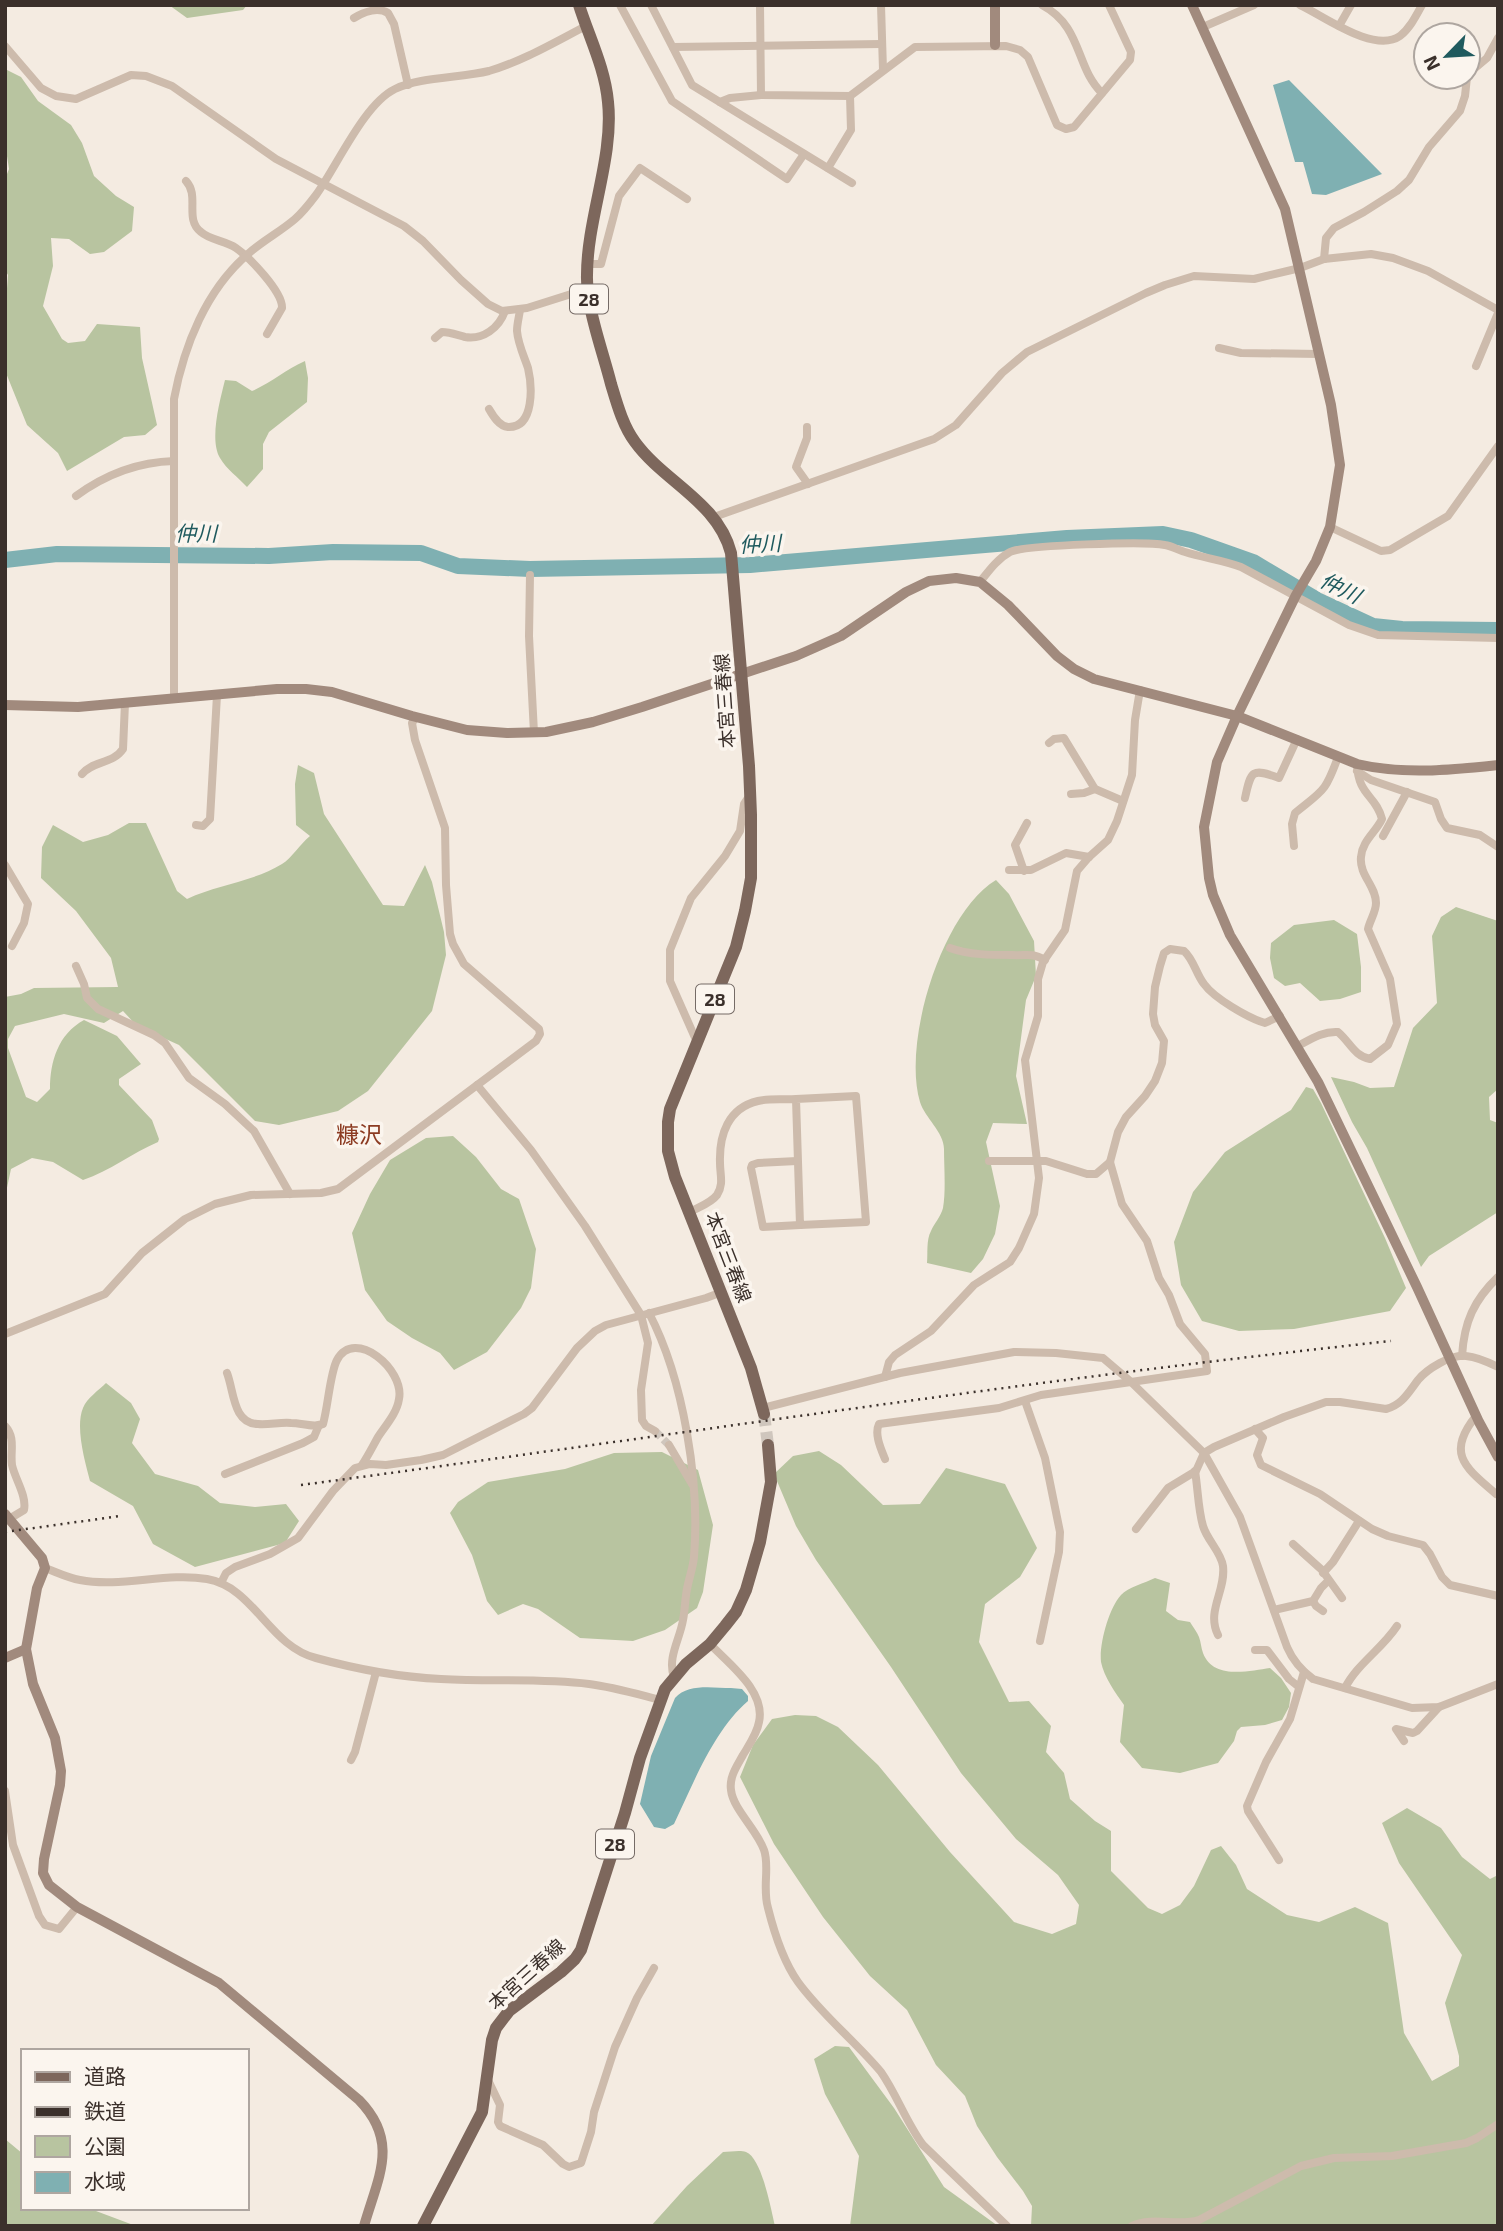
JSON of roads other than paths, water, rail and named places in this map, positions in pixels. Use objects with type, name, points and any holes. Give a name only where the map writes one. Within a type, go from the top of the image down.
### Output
[{"type":"main road","name":"本宮三春線","points":[[579,5],[606,85],[609,127],[587,264],[587,289],[612,385],[630,435],[646,454],[714,517],[731,553],[750,795],[751,878],[746,911],[733,954],[674,1095],[668,1122],[668,1151],[751,1367],[764,1411]]},
{"type":"main road","name":"本宮三春線","points":[[423,2226],[482,2112],[493,2034],[502,2017],[561,1972],[581,1950],[640,1758],[668,1683],[710,1644],[736,1612],[754,1567],[771,1482],[768,1445]]},
{"type":"street","points":[[620,5],[672,101],[788,178],[804,154]]},
{"type":"street","points":[[651,5],[692,86],[852,183]]},
{"type":"street","points":[[760,5],[761,95]]},
{"type":"street","points":[[881,5],[883,70]]},
{"type":"street","points":[[995,5],[996,45]]},
{"type":"street","points":[[1042,5],[1069,28],[1094,85],[1102,93]]},
{"type":"street","points":[[720,102],[730,98],[761,95],[850,96],[911,49],[919,46],[996,45],[1017,49],[1028,57],[1057,125],[1062,129],[1070,129],[1130,60],[1131,55],[1123,32],[1109,5]]},
{"type":"street","points":[[1192,5],[1285,209],[1331,405],[1340,465],[1330,527],[1217,762],[1204,827],[1206,861],[1213,895],[1230,935],[1298,1046],[1335,1118],[1498,1457]]},
{"type":"street","points":[[1203,27],[1237,8],[1254,5]]},
{"type":"street","points":[[1300,5],[1339,26],[1376,41],[1398,37],[1423,5]]},
{"type":"street","points":[[1339,26],[1351,5]]},
{"type":"street","points":[[354,18],[379,10],[388,13],[394,24],[408,85]]},
{"type":"street","points":[[174,699],[174,399],[178,376],[189,344],[198,321],[213,296],[246,255],[296,219],[324,184],[382,97],[408,85],[490,71],[586,26]]},
{"type":"street","points":[[1482,62],[1498,38]]},
{"type":"street","points":[[673,47],[881,44]]},
{"type":"street","points":[[5,46],[41,88],[67,99],[89,95],[131,75],[157,79],[183,93],[276,159],[404,226],[488,304],[505,312],[520,310],[587,289]]},
{"type":"street","points":[[1324,259],[1326,238],[1334,228],[1397,191],[1409,180],[1429,147],[1460,111],[1465,91]]},
{"type":"street","points":[[828,168],[851,130],[850,96]]},
{"type":"street","points":[[587,264],[601,264],[618,196],[640,168],[687,199]]},
{"type":"street","points":[[186,181],[190,184],[194,196],[192,218],[200,232],[236,247],[246,255],[283,304],[281,314],[267,334]]},
{"type":"street","points":[[714,517],[934,439],[956,425],[1002,373],[1027,352],[1165,285],[1194,276],[1254,278],[1300,268],[1324,259],[1371,254],[1393,258],[1428,271],[1498,312],[1476,366]]},
{"type":"street","points":[[489,410],[500,425],[510,427],[523,421],[528,411],[529,377],[517,329],[520,310]]},
{"type":"street","points":[[435,338],[447,332],[475,338],[496,327],[505,312]]},
{"type":"street","points":[[1219,348],[1241,353],[1319,354]]},
{"type":"street","points":[[807,427],[807,438],[796,467],[808,484]]},
{"type":"street","points":[[1330,527],[1386,552],[1448,516],[1498,446]]},
{"type":"street","points":[[76,496],[107,476],[139,464],[174,461]]},
{"type":"street","points":[[980,583],[995,563],[1011,552],[1056,547],[1145,543],[1166,545],[1241,567],[1349,625],[1378,635],[1498,638]]},
{"type":"street","points":[[530,575],[529,636],[534,733]]},
{"type":"street","points":[[5,705],[78,707],[277,689],[306,689],[348,696],[467,730],[534,733],[593,722],[816,648],[841,636],[906,592],[929,581],[956,578],[980,583],[1009,605],[1057,656],[1094,679],[1237,716],[1297,739],[1357,767],[1371,780],[1435,802],[1447,828],[1480,835],[1498,848]]},
{"type":"street","points":[[886,1377],[889,1362],[895,1355],[931,1331],[974,1286],[1010,1262],[1034,1214],[1039,1178],[1025,1060],[1038,1016],[1038,979],[1045,960],[1065,930],[1077,871],[1108,840],[1117,821],[1132,775],[1135,720],[1140,690]]},
{"type":"street","points":[[197,825],[203,826],[209,819],[217,695]]},
{"type":"street","points":[[82,774],[88,768],[120,754],[123,749],[125,703]]},
{"type":"street","points":[[5,1334],[105,1294],[142,1253],[185,1219],[215,1204],[251,1195],[321,1193],[338,1189],[536,1041],[540,1034],[539,1029],[464,964],[453,944],[446,885],[447,837],[415,740],[412,723],[416,717]]},
{"type":"street","points":[[1049,743],[1063,738],[1095,789],[1123,800]]},
{"type":"street","points":[[1245,798],[1249,779],[1254,772],[1259,771],[1279,778],[1297,739]]},
{"type":"street","points":[[1294,846],[1292,824],[1295,813],[1327,786],[1338,757]]},
{"type":"street","points":[[1357,767],[1422,772],[1498,765]]},
{"type":"street","points":[[1298,1046],[1330,1031],[1338,1032],[1356,1053],[1370,1059],[1388,1045],[1397,1024],[1390,979],[1368,929],[1376,901],[1364,876],[1361,858],[1366,841],[1376,831],[1382,819],[1360,784],[1357,767]]},
{"type":"street","points":[[1072,793],[1095,789]]},
{"type":"street","points":[[1383,836],[1407,792]]},
{"type":"street","points":[[696,1040],[670,981],[670,950],[691,898],[725,856],[740,831],[744,804],[750,795]]},
{"type":"street","points":[[1024,871],[1015,845],[1027,823]]},
{"type":"street","points":[[1009,870],[1024,871],[1066,853],[1089,857]]},
{"type":"street","points":[[5,864],[28,904],[22,930],[12,946]]},
{"type":"street","points":[[950,948],[966,953],[1017,956],[1034,954],[1045,960]]},
{"type":"street","points":[[885,1459],[877,1435],[879,1424],[999,1408],[1041,1395],[1207,1371],[1205,1354],[1180,1324],[1159,1278],[1147,1241],[1122,1204],[1110,1162],[1118,1132],[1126,1116],[1145,1096],[1162,1063],[1164,1041],[1155,1025],[1153,1014],[1155,987],[1164,953],[1170,949],[1184,951],[1194,963],[1202,983],[1238,1011],[1265,1023],[1280,1016]]},
{"type":"street","points":[[76,966],[87,998],[98,1009],[154,1035],[165,1043],[189,1078],[225,1104],[249,1126],[262,1143],[290,1194]]},
{"type":"street","points":[[477,1085],[531,1150],[658,1331],[684,1417],[693,1486],[694,1556],[683,1621],[671,1667],[674,1677]]},
{"type":"street","points":[[690,1212],[710,1202],[720,1190],[721,1140],[726,1125],[733,1115],[744,1107],[761,1100],[856,1096],[866,1222],[763,1227],[752,1165],[797,1161]]},
{"type":"street","points":[[796,1099],[800,1225]]},
{"type":"street","points":[[989,1161],[1053,1161],[1087,1174],[1096,1174],[1110,1162]]},
{"type":"street","points":[[1462,1356],[1466,1325],[1478,1298],[1498,1278]]},
{"type":"street","points":[[221,1583],[226,1573],[235,1567],[270,1554],[298,1538],[333,1491],[355,1468],[443,1455],[532,1408],[569,1356],[585,1339],[606,1325],[722,1292]]},
{"type":"street","points":[[645,1314],[648,1343],[641,1390],[642,1420],[655,1431]]},
{"type":"street","points":[[225,1474],[314,1437],[327,1411],[336,1361],[344,1352],[356,1348],[365,1350],[389,1366],[396,1376],[400,1397],[396,1410],[362,1465]]},
{"type":"street","points":[[764,1411],[886,1377],[1014,1352],[1103,1358],[1204,1453],[1240,1517],[1291,1655],[1304,1672],[1313,1679],[1401,1706],[1439,1707],[1498,1684]]},
{"type":"street","points":[[1136,1529],[1168,1489],[1195,1471],[1204,1453],[1255,1429],[1326,1402],[1393,1408],[1424,1373],[1432,1367],[1462,1356],[1498,1367]]},
{"type":"street","points":[[227,1373],[236,1409],[246,1422],[254,1425],[286,1423],[319,1426]]},
{"type":"street","points":[[1025,1401],[1045,1458],[1060,1532],[1059,1552],[1040,1641]]},
{"type":"street","points":[[1476,1416],[1466,1427],[1460,1450],[1461,1458],[1474,1474],[1496,1493]]},
{"type":"street","points":[[5,1426],[12,1436],[11,1461],[26,1503],[24,1510],[7,1517],[42,1558],[45,1568],[37,1588],[26,1649],[33,1684],[55,1738],[61,1770],[44,1859],[43,1873],[48,1885],[77,1908],[219,1983],[370,2111],[382,2136],[382,2161],[364,2226]]},
{"type":"street","points":[[1255,1429],[1263,1438],[1257,1455],[1261,1465],[1320,1494],[1359,1521],[1388,1536],[1423,1545],[1442,1577],[1451,1585],[1498,1596]]},
{"type":"street","points":[[669,1445],[693,1486]]},
{"type":"street","points":[[1195,1471],[1204,1528],[1223,1566],[1213,1616],[1218,1635]]},
{"type":"street","points":[[1274,1610],[1313,1601],[1333,1562],[1359,1521]]},
{"type":"street","points":[[1293,1544],[1311,1558],[1342,1598]]},
{"type":"street","points":[[45,1568],[83,1581],[198,1578],[221,1583],[244,1599],[294,1650],[376,1672],[443,1679],[590,1684],[661,1700]]},
{"type":"street","points":[[1313,1601],[1323,1611]]},
{"type":"street","points":[[1345,1688],[1352,1675],[1387,1641],[1397,1626]]},
{"type":"street","points":[[710,1644],[751,1687],[760,1704],[759,1721],[754,1736],[730,1782],[731,1793],[765,1853],[765,1898],[791,1969],[808,1994],[881,2072],[923,2145],[1007,2226]]},
{"type":"street","points":[[5,1658],[26,1649]]},
{"type":"street","points":[[1255,1650],[1267,1650],[1289,1679],[1299,1687]]},
{"type":"street","points":[[351,1760],[376,1672]]},
{"type":"street","points":[[1279,1860],[1247,1806],[1266,1762],[1290,1719],[1304,1672]]},
{"type":"street","points":[[1404,1741],[1395,1731],[1396,1728],[1411,1733],[1417,1731],[1439,1707]]},
{"type":"street","points":[[5,1791],[13,1845],[39,1916],[45,1925],[59,1929],[77,1908]]},
{"type":"street","points":[[488,2080],[500,2105],[500,2126],[543,2146],[569,2167],[581,2163],[615,2047],[654,1968]]},
{"type":"street","points":[[1132,2226],[1155,2220],[1189,2224],[1301,2166],[1334,2158],[1392,2156],[1466,2143],[1498,2124]]},
{"type":"water","points":[[1289,80],[1382,174],[1326,195],[1312,194],[1303,162],[1295,162],[1273,85]]},
{"type":"water","points":[[694,1688],[742,1689],[748,1696],[748,1701],[715,1742],[674,1824],[665,1829],[654,1827],[640,1804],[651,1756],[675,1698]]},
{"type":"waterway","name":"仲川","points":[[5,560],[57,554],[269,556],[333,552],[421,553],[458,566],[530,569],[750,565],[1067,538],[1163,534],[1191,540],[1253,562],[1317,600],[1373,626],[1498,630]]},
{"type":"tunnel","points":[[764,1414],[768,1445]]},
{"type":"tunnel","points":[[655,1431],[669,1445]]},
{"type":"railway","points":[[301,1485],[981,1391],[1391,1341]]},
{"type":"railway","points":[[5,1532],[120,1516]]},
{"type":"district","name":"糠沢","points":[[359,1134]]}]
